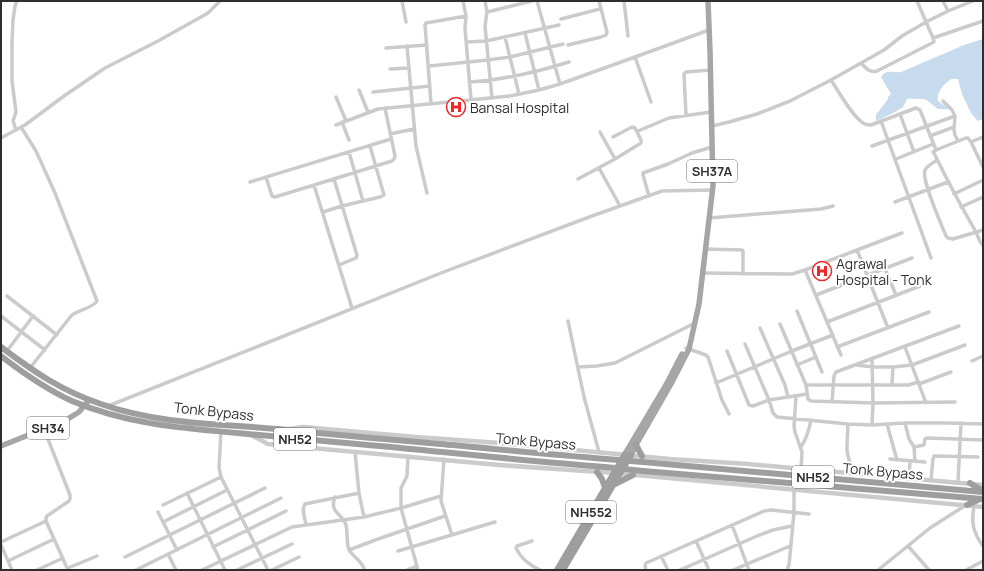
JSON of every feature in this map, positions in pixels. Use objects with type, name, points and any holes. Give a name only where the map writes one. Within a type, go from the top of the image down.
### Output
[{"type":"highway","name":"NH52","points":[[1,347],[30,369],[58,386],[89,400]]},
{"type":"highway","name":"NH52","points":[[1,356],[39,383],[84,406],[104,413],[166,427],[605,468],[982,499]]},
{"type":"highway","name":"Tonk Bypass","points":[[89,400],[134,414],[185,421],[606,459],[643,459],[983,489]]},
{"type":"highway","points":[[636,445],[643,459]]},
{"type":"highway","name":"NH552","points":[[557,570],[605,488],[617,474],[628,455]]},
{"type":"highway","points":[[597,472],[602,479],[605,488]]},
{"type":"highway","name":"NH552","points":[[563,570],[613,486],[617,474]]},
{"type":"highway","points":[[613,486],[633,475]]},
{"type":"highway","points":[[970,483],[983,489]]},
{"type":"highway","points":[[970,505],[982,499]]},
{"type":"main road","name":"SH37A","points":[[628,455],[636,445],[671,384],[691,340],[699,304],[712,190],[711,70],[708,1]]},
{"type":"main road","name":"SH37A","points":[[628,455],[687,349]]},
{"type":"main road","name":"SH34","points":[[1,446],[66,420],[75,414],[89,400]]},
{"type":"street","points":[[16,130],[13,121],[16,112],[12,88],[12,73],[13,20],[17,1]]},
{"type":"street","points":[[1,138],[21,127],[105,68],[158,42],[208,13],[220,1]]},
{"type":"street","points":[[402,1],[406,22]]},
{"type":"street","points":[[463,1],[466,16],[465,28],[467,62],[471,100]]},
{"type":"street","points":[[485,1],[487,12],[485,21],[486,41],[492,98]]},
{"type":"street","points":[[487,12],[532,1]]},
{"type":"street","points":[[537,1],[560,84]]},
{"type":"street","points":[[568,45],[606,35],[599,1]]},
{"type":"street","points":[[624,1],[628,36]]},
{"type":"street","points":[[861,63],[869,71],[877,71],[934,42],[934,38],[917,1]]},
{"type":"street","points":[[943,1],[948,11]]},
{"type":"street","points":[[712,126],[764,112],[790,102],[884,50],[902,36],[926,22],[973,1]]},
{"type":"street","points":[[561,19],[600,9]]},
{"type":"street","points":[[432,103],[425,26],[426,23],[466,16]]},
{"type":"street","points":[[934,38],[983,21]]},
{"type":"street","points":[[466,42],[486,41],[559,25]]},
{"type":"street","points":[[336,125],[378,109],[492,98],[539,90],[635,58],[709,30]]},
{"type":"street","points":[[525,32],[539,90]]},
{"type":"street","points":[[504,37],[519,94]]},
{"type":"street","points":[[429,66],[510,57],[563,44]]},
{"type":"street","points":[[386,48],[427,45]]},
{"type":"street","points":[[407,46],[416,146],[427,193]]},
{"type":"street","points":[[635,58],[651,102]]},
{"type":"street","points":[[469,82],[490,81],[534,72],[569,62]]},
{"type":"street","points":[[390,69],[409,68]]},
{"type":"street","points":[[686,115],[684,74],[686,72],[711,70]]},
{"type":"street","points":[[831,80],[853,114],[863,124],[871,125],[916,108],[920,110],[936,150],[934,153],[937,160],[983,246]]},
{"type":"street","points":[[373,92],[430,86]]},
{"type":"street","points":[[359,90],[368,112]]},
{"type":"street","points":[[336,97],[349,140]]},
{"type":"street","points":[[943,101],[952,110],[955,116],[954,130],[958,141]]},
{"type":"street","points":[[266,177],[271,195],[273,197],[394,160],[395,156],[385,108]]},
{"type":"street","points":[[637,132],[664,119],[711,112]]},
{"type":"street","points":[[900,114],[914,152]]},
{"type":"street","points":[[872,146],[955,116]]},
{"type":"street","points":[[881,121],[931,258]]},
{"type":"street","points":[[21,127],[36,151],[55,193],[96,301],[96,304],[80,310],[71,316],[30,369]]},
{"type":"street","points":[[578,179],[641,143],[635,128],[632,127],[613,137]]},
{"type":"street","points":[[930,136],[954,127]]},
{"type":"street","points":[[390,134],[414,129]]},
{"type":"street","points":[[600,132],[615,159]]},
{"type":"street","points":[[971,142],[983,137]]},
{"type":"street","points":[[936,150],[966,138],[970,140],[983,167]]},
{"type":"street","points":[[250,182],[391,139]]},
{"type":"street","points":[[896,159],[933,144]]},
{"type":"street","points":[[323,212],[384,195],[370,146]]},
{"type":"street","points":[[649,196],[643,173],[692,153],[712,147]]},
{"type":"street","points":[[349,152],[363,201]]},
{"type":"street","points":[[937,160],[927,168],[924,175],[928,189],[948,238],[953,239],[983,230]]},
{"type":"street","points":[[599,168],[620,206]]},
{"type":"street","points":[[334,178],[357,257],[339,265]]},
{"type":"street","points":[[954,194],[983,180]]},
{"type":"street","points":[[895,202],[948,182]]},
{"type":"street","points":[[314,185],[352,308]]},
{"type":"street","points":[[107,406],[441,273],[662,191],[712,190]]},
{"type":"street","points":[[961,207],[983,197]]},
{"type":"street","points":[[709,218],[821,209],[833,206]]},
{"type":"street","points":[[702,273],[792,274],[902,233]]},
{"type":"street","points":[[705,249],[742,250],[743,274]]},
{"type":"street","points":[[857,250],[888,328]]},
{"type":"street","points":[[816,295],[912,258]]},
{"type":"street","points":[[885,269],[896,295]]},
{"type":"street","points":[[805,270],[841,356]]},
{"type":"street","points":[[827,322],[920,286]]},
{"type":"street","points":[[7,296],[57,335]]},
{"type":"street","points":[[797,311],[822,372]]},
{"type":"street","points":[[837,347],[929,312]]},
{"type":"street","points":[[1,316],[45,350]]},
{"type":"street","points":[[7,351],[33,316]]},
{"type":"street","points":[[568,321],[584,397],[599,452]]},
{"type":"street","points":[[578,367],[615,363],[695,323]]},
{"type":"street","points":[[780,324],[806,385],[809,400],[811,401],[873,403],[955,402]]},
{"type":"street","points":[[832,402],[834,374],[959,326]]},
{"type":"street","points":[[760,328],[785,385],[788,397]]},
{"type":"street","points":[[716,383],[833,335]]},
{"type":"street","points":[[745,344],[773,413],[780,418],[872,425],[905,423],[983,424]]},
{"type":"street","points":[[856,365],[893,367],[912,365],[965,345]]},
{"type":"street","points":[[905,347],[926,403]]},
{"type":"street","points":[[687,349],[708,357],[722,400],[729,414]]},
{"type":"street","points":[[727,351],[751,406],[769,400],[807,394]]},
{"type":"street","points":[[972,361],[983,356]]},
{"type":"street","points":[[797,365],[816,358]]},
{"type":"street","points":[[872,359],[872,425]]},
{"type":"street","points":[[892,385],[893,367]]},
{"type":"street","points":[[806,385],[909,385],[951,372]]},
{"type":"street","points":[[796,396],[794,419],[795,432],[802,452],[801,469]]},
{"type":"street","points":[[801,447],[808,435],[811,420]]},
{"type":"street","points":[[905,423],[909,439],[914,447],[916,461]]},
{"type":"street","points":[[958,482],[961,423]]},
{"type":"street","points":[[848,424],[847,451],[850,464],[849,473]]},
{"type":"street","points":[[887,424],[897,460]]},
{"type":"street","points":[[283,430],[303,427],[599,452],[628,455],[643,459],[670,459],[748,464],[909,479],[970,483]]},
{"type":"street","points":[[1,542],[46,521],[48,516],[70,499],[70,495],[44,429]]},
{"type":"street","points":[[221,432],[219,467],[221,477],[268,570]]},
{"type":"street","points":[[251,435],[268,444],[983,507]]},
{"type":"street","points":[[914,447],[924,445],[925,439],[928,438],[983,440]]},
{"type":"street","points":[[355,452],[359,493],[364,517]]},
{"type":"street","points":[[407,570],[418,568],[401,508],[401,488],[407,476],[408,456]]},
{"type":"street","points":[[931,480],[934,456],[978,457]]},
{"type":"street","points":[[890,459],[925,462]]},
{"type":"street","points":[[444,460],[441,496],[442,506],[452,534]]},
{"type":"street","points":[[909,479],[910,461]]},
{"type":"street","points":[[163,505],[221,477]]},
{"type":"street","points":[[125,557],[265,488]]},
{"type":"street","points":[[163,522],[227,490]]},
{"type":"street","points":[[787,570],[789,565],[794,513],[794,490]]},
{"type":"street","points":[[187,493],[225,570]]},
{"type":"street","points":[[306,525],[303,510],[304,505],[335,497],[359,493]]},
{"type":"street","points":[[202,570],[292,527],[364,517],[441,496]]},
{"type":"street","points":[[335,497],[333,506],[335,511],[346,524],[349,550],[353,556],[360,561],[365,570]]},
{"type":"street","points":[[136,570],[281,498]]},
{"type":"street","points":[[970,505],[974,530],[983,546]]},
{"type":"street","points":[[878,570],[930,528],[970,505]]},
{"type":"street","points":[[646,570],[644,566],[646,563],[767,510],[809,514]]},
{"type":"street","points":[[213,547],[286,511]]},
{"type":"street","points":[[158,512],[177,550]]},
{"type":"street","points":[[349,550],[445,516]]},
{"type":"street","points":[[46,521],[68,569],[97,556]]},
{"type":"street","points":[[398,551],[495,522]]},
{"type":"street","points":[[732,525],[749,570]]},
{"type":"street","points":[[680,570],[766,532],[792,526]]},
{"type":"street","points":[[8,561],[54,539]]},
{"type":"street","points":[[696,541],[709,570]]},
{"type":"street","points":[[532,542],[517,546],[516,548],[524,561],[540,570]]},
{"type":"street","points":[[237,570],[292,544]]},
{"type":"street","points":[[1,545],[3,554],[12,570]]},
{"type":"street","points":[[733,570],[790,546]]},
{"type":"street","points":[[908,546],[928,569]]},
{"type":"street","points":[[168,554],[176,570]]},
{"type":"street","points":[[661,556],[668,570]]},
{"type":"street","points":[[272,570],[299,557]]},
{"type":"street","points":[[36,570],[63,558]]},
{"type":"street","points":[[966,570],[974,568],[983,561]]},
{"type":"water","points":[[983,39],[983,119],[978,121],[971,113],[962,94],[958,79],[951,79],[941,88],[938,94],[938,101],[948,109],[938,109],[924,99],[907,99],[903,107],[876,121],[876,115],[891,94],[881,77],[885,73],[901,72],[964,45]]},
{"type":"place","name":"Bansal Hospital","points":[[456,107]]},
{"type":"place","name":"Agrawal Hospital - Tonk","points":[[822,271]]}]
